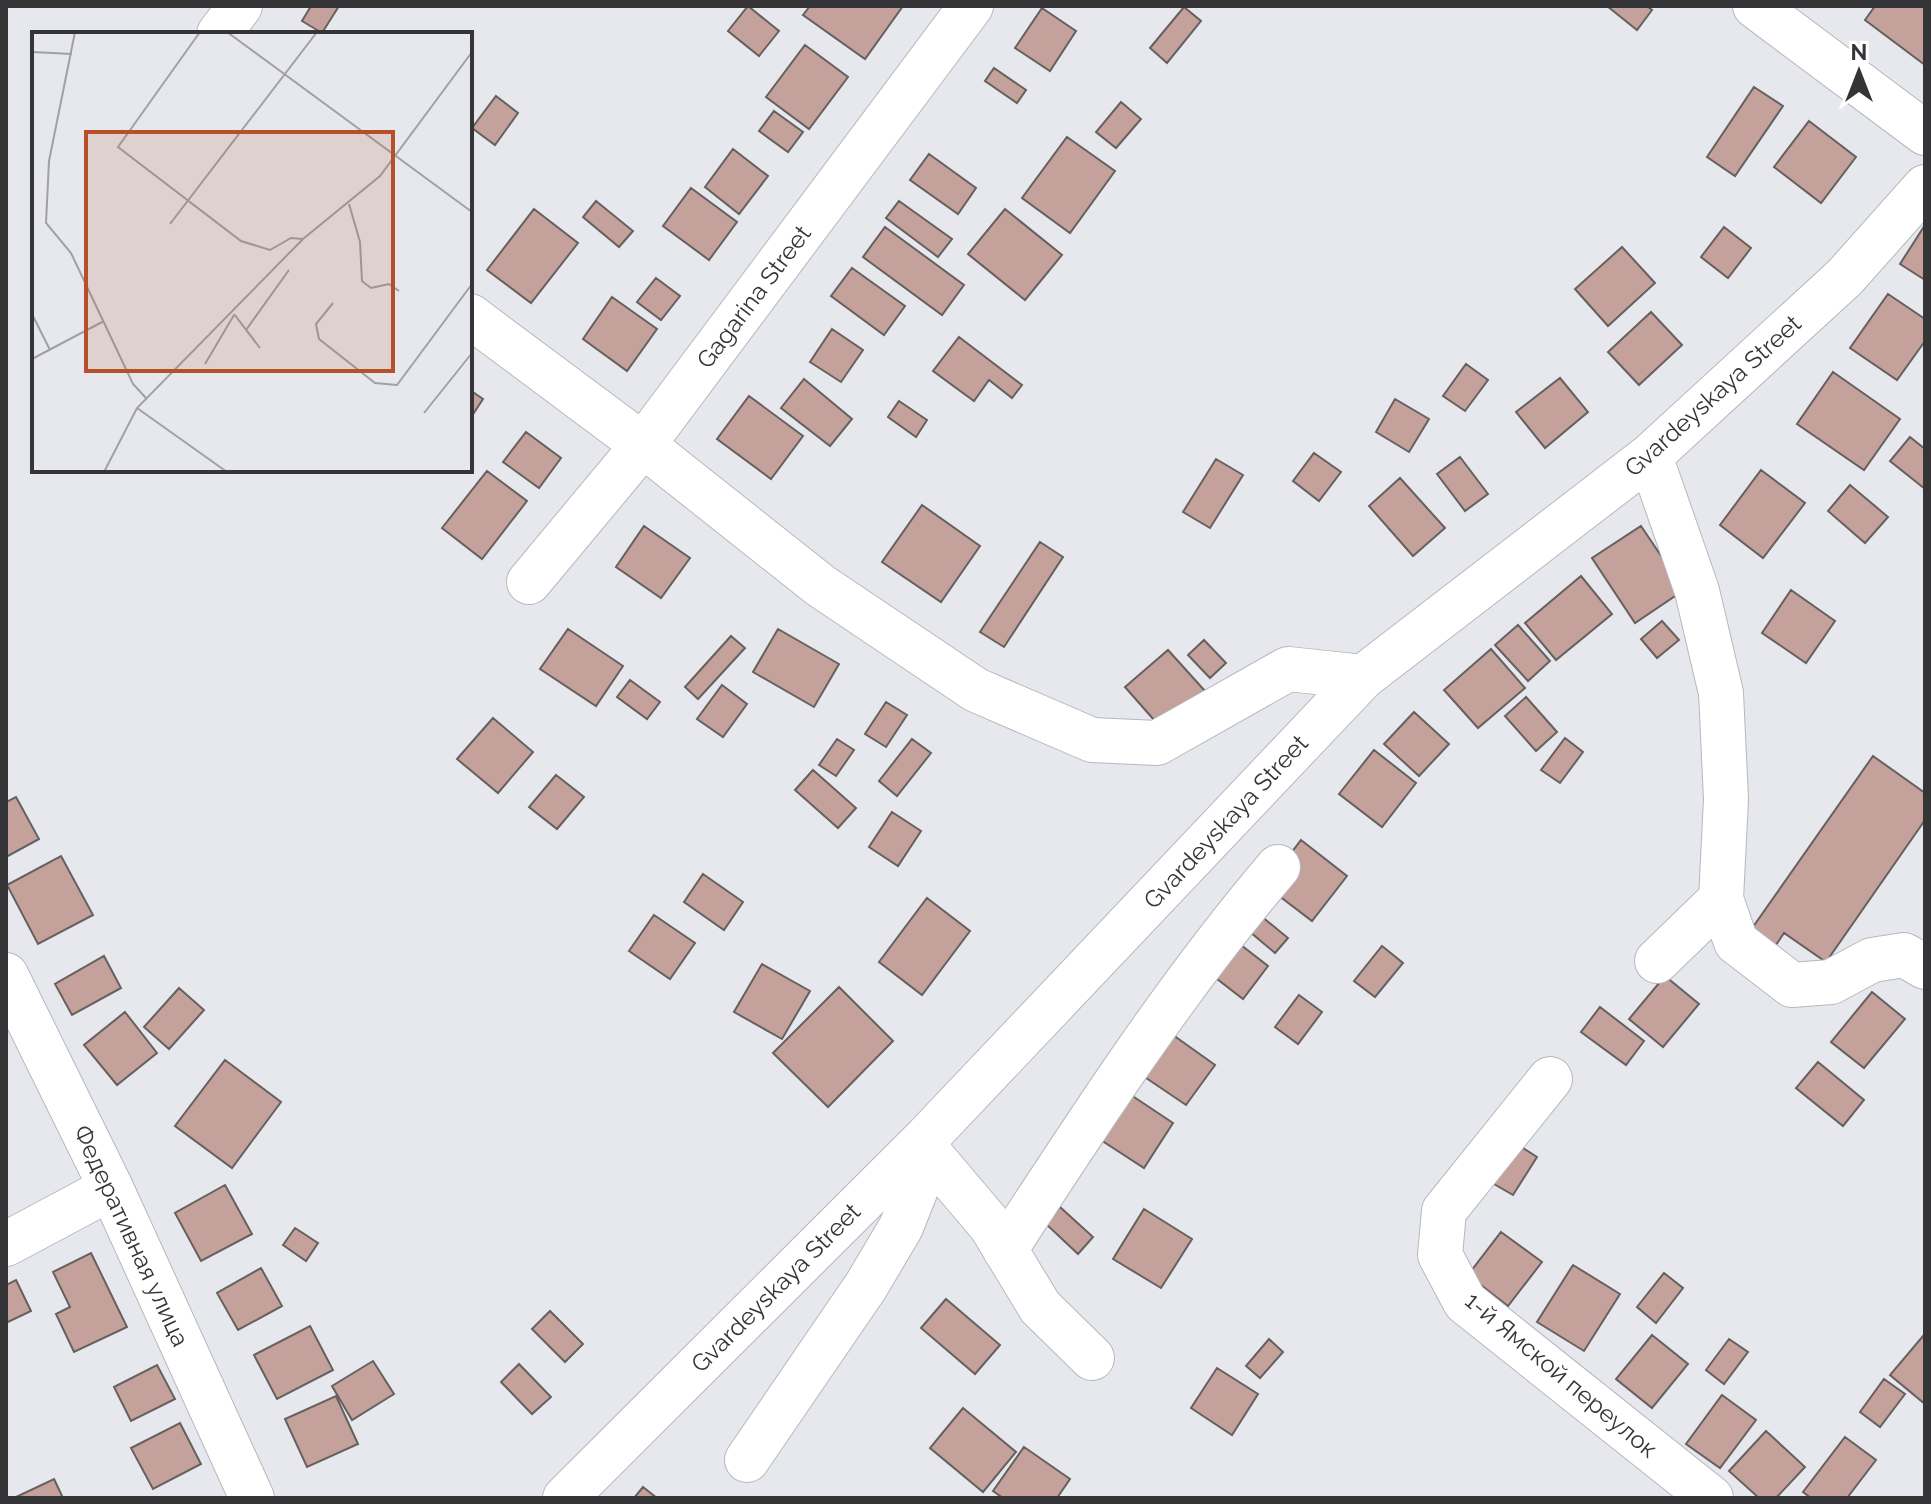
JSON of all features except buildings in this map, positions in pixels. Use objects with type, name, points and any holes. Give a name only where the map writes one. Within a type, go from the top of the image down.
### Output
[{"type":"street","points":[[220,32],[240,6]]},
{"type":"street","name":"Gagarina Street","points":[[529,582],[643,445],[971,6]]},
{"type":"street","points":[[1755,6],[1925,133]]},
{"type":"street","name":"Gvardeyskaya Street","points":[[565,1498],[929,1145],[1363,677],[1650,456],[1845,277],[1925,187]]},
{"type":"street","points":[[472,317],[643,445],[821,586],[976,690],[1092,740],[1157,743],[1288,669],[1363,677]]},
{"type":"street","points":[[1650,456],[1697,591],[1721,693],[1726,799],[1721,899],[1736,942],[1792,985],[1831,982],[1872,960],[1904,955],[1925,967]]},
{"type":"street","points":[[1005,1250],[1144,1039],[1226,929],[1278,867]]},
{"type":"street","points":[[1657,961],[1721,899]]},
{"type":"street","name":"Федеративная улица","points":[[6,975],[111,1188],[252,1498]]},
{"type":"street","name":"1-й Ямской переулок","points":[[1550,1079],[1444,1211],[1440,1255],[1465,1302],[1711,1498]]},
{"type":"street","points":[[929,1145],[991,1226],[1040,1307],[1092,1358]]},
{"type":"street","points":[[747,1460],[873,1275],[901,1227],[929,1145]]},
{"type":"street","points":[[6,1244],[111,1188]]}]
